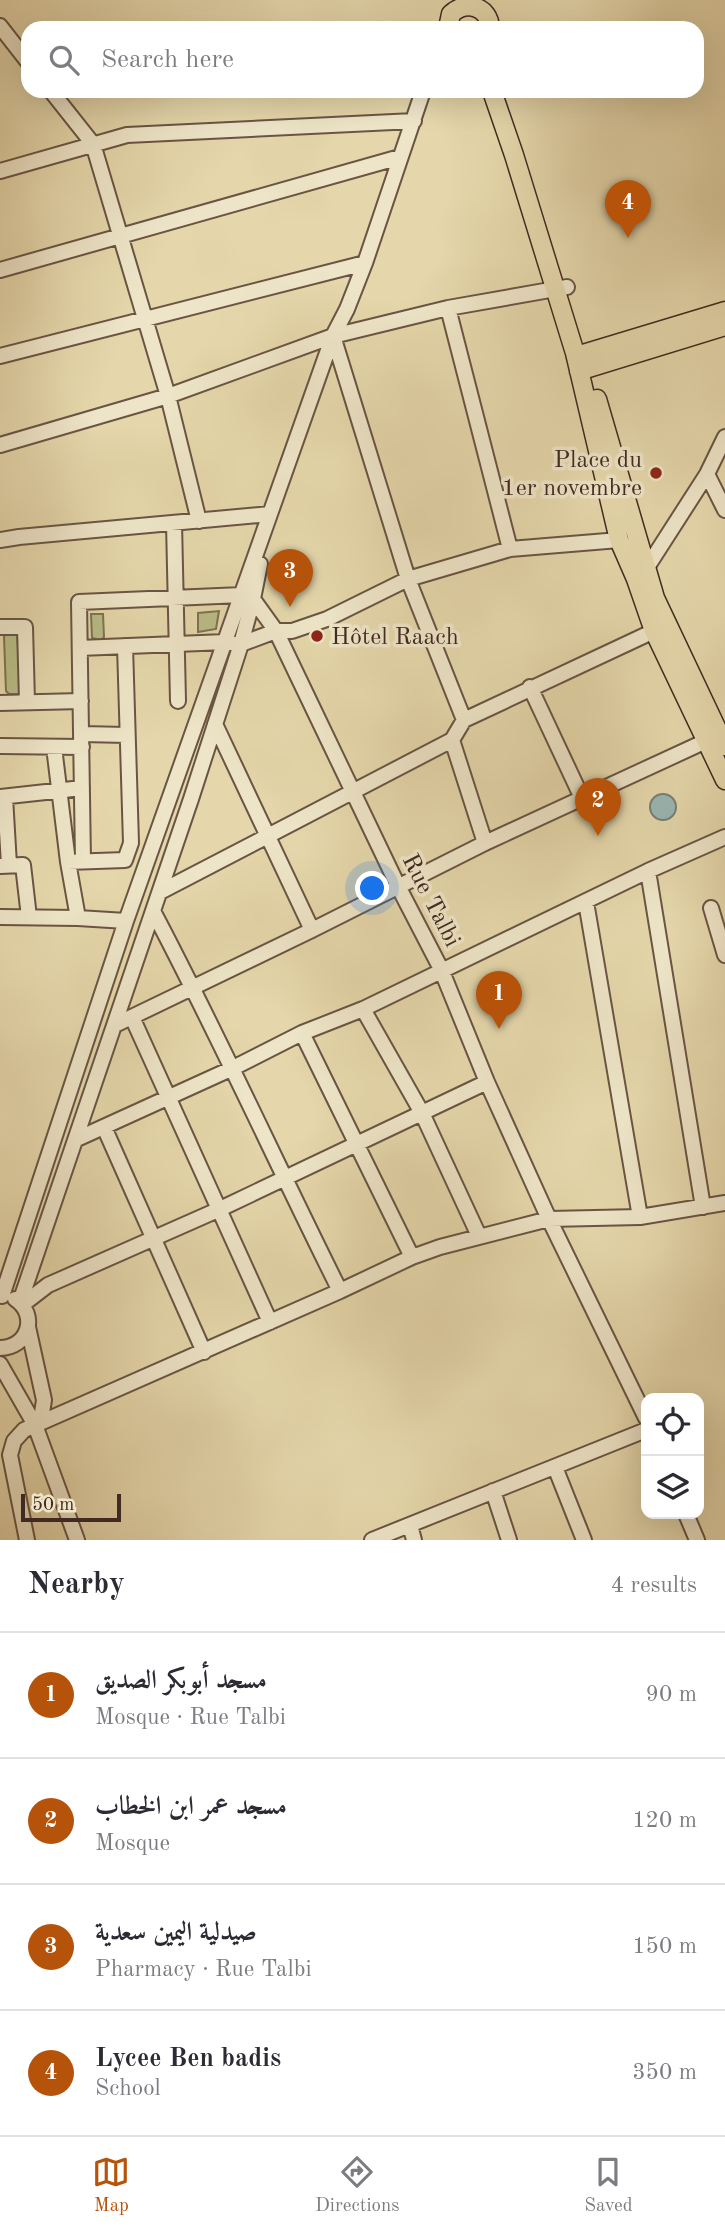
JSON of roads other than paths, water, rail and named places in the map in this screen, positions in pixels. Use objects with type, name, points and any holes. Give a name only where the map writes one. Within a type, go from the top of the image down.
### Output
[{"type":"main road","points":[[450,14],[463,5],[476,3],[488,21]]},
{"type":"main road","points":[[494,98],[561,289]]},
{"type":"main road","points":[[507,98],[582,362],[655,598],[725,746]]},
{"type":"main road","points":[[582,362],[725,311]]},
{"type":"main road","points":[[582,362],[725,326]]},
{"type":"main road","points":[[582,362],[619,540],[654,631],[725,780]]},
{"type":"street","points":[[0,26],[21,53]]},
{"type":"street","points":[[57,98],[93,144],[169,396],[199,521]]},
{"type":"street","points":[[21,1304],[29,1273],[77,1139],[241,643],[248,597],[270,514],[333,336],[365,263],[421,98]]},
{"type":"street","points":[[0,171],[127,135],[414,121]]},
{"type":"street","points":[[0,270],[400,158]]},
{"type":"street","points":[[0,356],[365,263]]},
{"type":"street","points":[[0,445],[169,396],[333,336],[448,308],[561,289]]},
{"type":"street","points":[[448,308],[510,549]]},
{"type":"street","points":[[333,336],[408,579],[464,720]]},
{"type":"street","points":[[646,569],[707,474],[725,437]]},
{"type":"street","points":[[707,474],[725,510]]},
{"type":"street","points":[[0,540],[270,514]]},
{"type":"street","points":[[174,523],[178,701]]},
{"type":"street","points":[[80,648],[241,643],[276,631],[292,631],[327,619],[408,579],[510,549],[619,540]]},
{"type":"street","points":[[83,861],[79,602],[248,597]]},
{"type":"street","points":[[35,1425],[42,1412],[44,1400],[28,1327],[28,1315],[21,1304],[8,1296],[1,1296],[126,921],[225,642],[248,597]]},
{"type":"street","name":"Rue Talbi","points":[[248,597],[276,631],[398,886],[441,969],[487,1082],[549,1219],[641,1408]]},
{"type":"street","points":[[0,627],[25,627],[27,702]]},
{"type":"street","points":[[160,892],[452,740],[464,720],[654,631]]},
{"type":"street","points":[[68,862],[125,860],[131,844],[125,646]]},
{"type":"street","points":[[530,688],[582,797]]},
{"type":"street","points":[[0,703],[81,701]]},
{"type":"street","points":[[215,724],[312,930]]},
{"type":"street","points":[[0,746],[54,747],[127,734]]},
{"type":"street","points":[[452,740],[485,843]]},
{"type":"street","points":[[115,1025],[485,843],[706,741]]},
{"type":"street","points":[[54,747],[68,862],[78,918]]},
{"type":"street","points":[[29,917],[23,864],[4,866],[3,797],[82,788]]},
{"type":"street","points":[[77,1139],[233,1068],[302,1033],[363,1009],[441,969],[725,837]]},
{"type":"street","points":[[649,871],[703,1207]]},
{"type":"street","points":[[586,902],[640,1217]]},
{"type":"street","points":[[711,908],[725,955]]},
{"type":"street","points":[[153,911],[233,1068],[340,1291]]},
{"type":"street","points":[[0,917],[126,921]]},
{"type":"street","points":[[363,1009],[422,1112],[480,1236]]},
{"type":"street","points":[[132,1017],[270,1322]]},
{"type":"street","points":[[302,1033],[412,1257]]},
{"type":"street","points":[[21,1304],[48,1285],[220,1209],[487,1082]]},
{"type":"street","points":[[104,1127],[204,1352]]},
{"type":"street","points":[[27,1540],[10,1455],[18,1434],[35,1425],[204,1352],[412,1257],[549,1219],[640,1217],[725,1203]]},
{"type":"street","points":[[29,1273],[36,1282],[48,1285]]},
{"type":"street","points":[[0,1348],[17,1344],[26,1334],[28,1327]]},
{"type":"street","points":[[0,1363],[35,1425],[77,1540]]},
{"type":"street","points":[[372,1540],[641,1432]]},
{"type":"street","points":[[555,1467],[584,1540]]},
{"type":"street","points":[[493,1492],[509,1540]]},
{"type":"street","points":[[688,1519],[697,1540]]},
{"type":"street","points":[[410,1525],[414,1540]]},
{"type":"water","points":[[663,794],[673,797],[676,807],[673,817],[663,820],[653,817],[650,807],[653,797]]},
{"type":"place","name":"Lycee Ben badis","points":[[628,238]]},
{"type":"place","name":"Place du 1er novembre","points":[[656,473]]},
{"type":"place","name":"صيدلية اليمين سعدية","points":[[290,607]]},
{"type":"place","name":"Hôtel Raach","points":[[317,636]]},
{"type":"place","name":"مسجد عمر ابن الخطاب","points":[[598,836]]},
{"type":"place","name":"مسجد أبوبكر الصديق","points":[[499,1029]]}]
